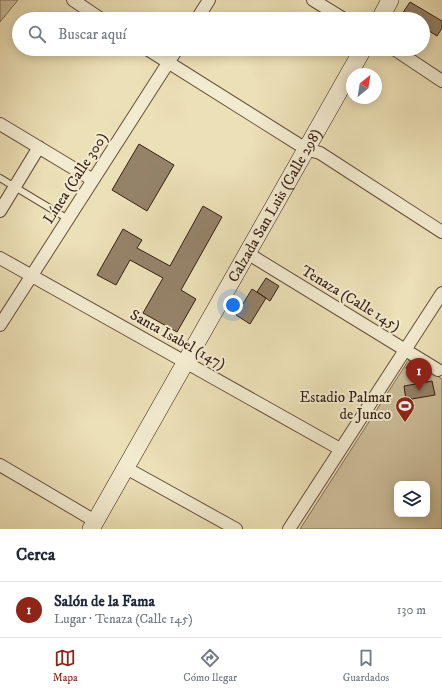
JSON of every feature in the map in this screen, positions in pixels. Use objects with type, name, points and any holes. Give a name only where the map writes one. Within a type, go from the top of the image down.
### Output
[{"type":"main road","points":[[384,12],[390,0]]},
{"type":"main road","name":"Calzada San Luis (Calle 298)","points":[[93,525],[359,56]]},
{"type":"street","points":[[73,0],[91,12]]},
{"type":"street","points":[[201,12],[209,0]]},
{"type":"street","points":[[313,0],[333,12]]},
{"type":"street","points":[[158,56],[306,149],[320,153],[442,232]]},
{"type":"street","name":"Línea (Calle 300)","points":[[0,325],[172,56]]},
{"type":"street","points":[[404,56],[442,81]]},
{"type":"street","points":[[0,124],[94,180]]},
{"type":"street","points":[[0,211],[38,147]]},
{"type":"street","name":"Tenaza (Calle 145)","points":[[246,254],[438,370]]},
{"type":"street","name":"Santa Isabel (147)","points":[[0,258],[340,449]]},
{"type":"street","points":[[289,529],[442,293]]},
{"type":"street","points":[[0,465],[93,525]]},
{"type":"street","points":[[126,468],[236,529]]},
{"type":"lane","points":[[0,178],[68,219]]},
{"type":"shaded area","points":[[0,0],[18,0],[0,22]]},
{"type":"shaded area","name":"Estadio Palmar de Junco","points":[[410,358],[442,379],[442,529],[300,529]]},
{"type":"building","points":[[410,2],[427,12],[403,12]]},
{"type":"building","points":[[430,14],[442,21],[442,28],[437,36],[430,32]]},
{"type":"building","points":[[139,144],[174,165],[147,211],[112,190]]},
{"type":"building","points":[[203,206],[222,217],[181,290],[196,299],[177,332],[143,313],[163,278],[130,260],[116,285],[97,275],[123,229],[142,240],[137,248],[170,266]]},
{"type":"building","points":[[266,278],[279,286],[270,301],[257,292]]},
{"type":"building","points":[[252,289],[266,298],[250,324],[236,315]]},
{"type":"building","points":[[411,360],[428,371],[423,378],[406,368]]},
{"type":"building","points":[[432,381],[435,395],[406,400],[404,386]]},
{"type":"place","name":"Salón de la Fama","points":[[419,391]]},
{"type":"place","name":"Estadio Palmar de Junco","points":[[405,423]]}]
